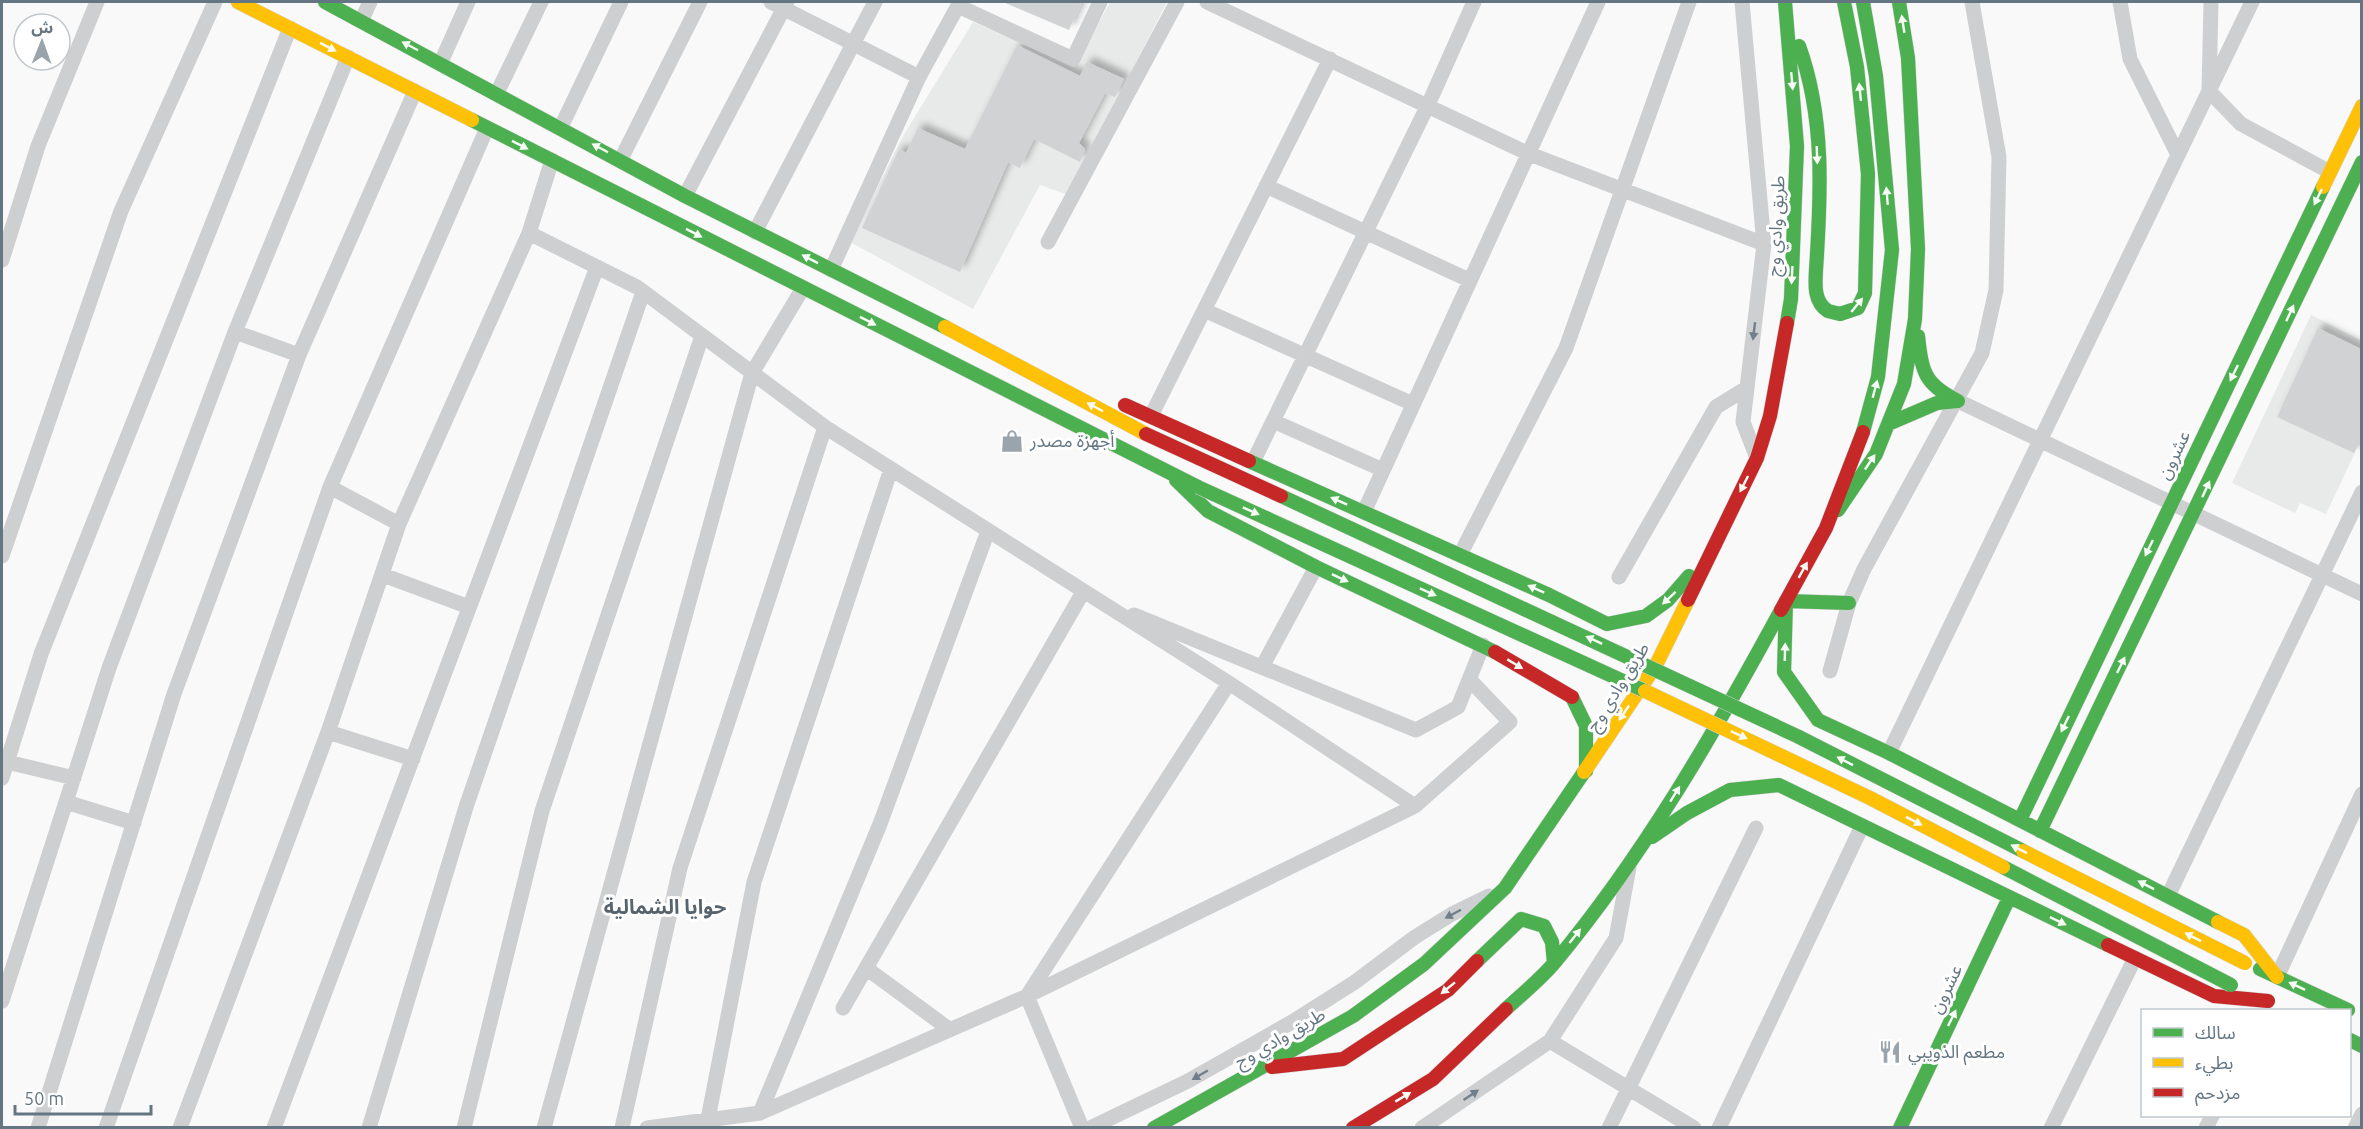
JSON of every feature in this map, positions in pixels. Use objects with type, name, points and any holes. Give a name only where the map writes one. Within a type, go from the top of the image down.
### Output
[{"type":"main road","points":[[238,2],[1198,487],[1595,668],[1870,798],[2269,1006]]},
{"type":"main road","points":[[325,2],[441,62],[685,196],[964,337],[1146,434],[1548,618],[1797,736],[2245,963],[2345,1009]]},
{"type":"main road","name":"طريق وادي وج","points":[[1154,1128],[1263,1068],[1371,1003],[1424,964],[1505,888],[1656,665],[1757,458],[1770,416],[1791,299],[1797,146],[1785,2]]},
{"type":"main road","points":[[1786,17],[1805,59],[1816,128],[1820,226],[1817,297],[1827,310],[1842,315],[1858,308],[1865,293],[1868,174],[1857,67],[1844,2]]},
{"type":"main road","points":[[1826,528],[1864,428],[1878,377],[1892,250],[1876,76],[1863,2]]},
{"type":"main road","points":[[1899,2],[1908,58],[1916,213],[1916,319],[1924,375],[1936,392],[1958,402]]},
{"type":"main road","name":"عشرون","points":[[2020,820],[2361,106]]},
{"type":"main road","points":[[2040,831],[2360,170]]},
{"type":"main road","points":[[1353,1128],[1433,1079],[1554,963],[1630,865],[1746,675],[1826,528],[1876,454],[1904,384],[1916,319]]},
{"type":"main road","points":[[964,337],[1151,416],[1607,624],[1646,616],[1668,600],[1708,555]]},
{"type":"main road","points":[[1888,424],[1937,403],[1958,402]]},
{"type":"main road","points":[[1167,471],[1208,512],[1316,567],[1483,645],[1572,697],[1586,726],[1586,771]]},
{"type":"main road","points":[[1786,601],[1849,603]]},
{"type":"main road","points":[[1786,601],[1784,672],[1818,720],[1889,753],[2244,935],[2277,977]]},
{"type":"main road","points":[[1644,843],[1687,813],[1730,790],[1779,785],[2214,996],[2269,1006]]},
{"type":"main road","name":"عشرون","points":[[1900,1128],[2009,898]]},
{"type":"main road","points":[[1263,1068],[1343,1059],[1448,990],[1521,919],[1544,926],[1552,942],[1554,963]]},
{"type":"street","points":[[2,260],[38,146],[97,2]]},
{"type":"street","points":[[2,556],[121,211],[215,2]]},
{"type":"street","points":[[362,20],[370,2]]},
{"type":"street","points":[[441,62],[468,2]]},
{"type":"street","points":[[497,93],[541,2]]},
{"type":"street","points":[[561,127],[621,2]]},
{"type":"street","points":[[621,159],[700,2]]},
{"type":"street","points":[[755,232],[876,2]]},
{"type":"street","points":[[831,270],[919,76],[959,4],[1074,59],[1100,2]]},
{"type":"street","points":[[1048,242],[1177,2]]},
{"type":"street","points":[[1208,2],[1527,153],[1764,243]]},
{"type":"street","points":[[1253,462],[1428,105],[1474,2]]},
{"type":"street","points":[[1364,512],[1598,2]]},
{"type":"street","points":[[1460,555],[1566,348],[1689,2]]},
{"type":"street","points":[[1742,2],[1764,243],[1743,422],[1757,458]]},
{"type":"street","points":[[1830,671],[1849,603],[1864,569],[1958,402],[1982,353],[1996,290],[1999,157],[1972,2]]},
{"type":"street","points":[[2120,2],[2130,59],[2178,155]]},
{"type":"street","points":[[2211,2],[2209,91],[2241,124],[2330,172]]},
{"type":"street","points":[[1889,753],[2252,2]]},
{"type":"street","points":[[685,196],[781,4],[919,76]]},
{"type":"street","points":[[2,778],[41,654],[290,28]]},
{"type":"street","points":[[2,1001],[109,668],[235,332],[348,57]]},
{"type":"street","points":[[1151,416],[1330,59]]},
{"type":"street","points":[[38,1128],[174,694],[299,355],[415,91]]},
{"type":"street","points":[[106,1128],[330,487],[487,128]]},
{"type":"street","points":[[180,1128],[328,732],[399,524],[530,234],[552,160]]},
{"type":"street","points":[[1266,186],[1469,280]]},
{"type":"street","points":[[530,234],[643,292],[825,427],[1089,596],[1229,682],[1415,806]]},
{"type":"street","points":[[273,1128],[597,267]]},
{"type":"street","points":[[544,1128],[752,373],[803,288]]},
{"type":"street","points":[[369,1128],[466,807],[643,292]]},
{"type":"street","points":[[1204,310],[1413,404]]},
{"type":"street","points":[[235,332],[299,355]]},
{"type":"street","points":[[464,1128],[542,811],[702,336]]},
{"type":"street","points":[[1619,577],[1716,407],[1747,388]]},
{"type":"street","points":[[1958,402],[2361,594]]},
{"type":"street","points":[[1273,422],[1383,470]]},
{"type":"street","points":[[622,1128],[680,868],[825,427]]},
{"type":"street","points":[[708,1119],[754,882],[891,469]]},
{"type":"street","points":[[330,487],[399,524]]},
{"type":"street","points":[[2168,896],[2361,492]]},
{"type":"street","points":[[760,1113],[880,824],[988,531]]},
{"type":"street","points":[[1262,667],[1316,567]]},
{"type":"street","points":[[383,575],[469,607]]},
{"type":"street","points":[[1089,596],[1416,730],[1458,707],[1483,645]]},
{"type":"street","points":[[843,1008],[1089,596]]},
{"type":"street","points":[[647,1128],[760,1113],[1027,996],[1415,806],[1510,722],[1470,680]]},
{"type":"street","points":[[1027,996],[1229,682]]},
{"type":"street","points":[[328,732],[413,759]]},
{"type":"street","points":[[7,762],[74,778]]},
{"type":"street","points":[[2277,977],[2361,794]]},
{"type":"street","points":[[66,802],[134,824]]},
{"type":"street","points":[[1719,1128],[1863,826]]},
{"type":"street","points":[[1609,1128],[1756,828]]},
{"type":"street","points":[[1422,1128],[1550,1041],[1616,938],[1630,865]]},
{"type":"street","points":[[1090,1128],[1188,1081],[1292,1022],[1355,982],[1415,937],[1452,914],[1505,888]]},
{"type":"street","points":[[2051,1128],[2135,958]]},
{"type":"street","points":[[866,968],[949,1029]]},
{"type":"street","points":[[1027,996],[1082,1128]]},
{"type":"street","points":[[1550,1041],[1627,1090],[1694,1128]]},
{"type":"street","points":[[2355,1128],[2361,1114]]},
{"type":"shaded area","points":[[1110,2],[1167,2],[1068,195],[1040,185],[973,309],[850,242],[903,136],[973,22],[1075,67]]},
{"type":"shaded area","points":[[2311,315],[2361,340],[2361,440],[2326,514],[2300,503],[2295,513],[2232,483]]},
{"type":"building","points":[[1003,2],[1082,2],[1069,30]]},
{"type":"building","points":[[1017,45],[1080,76],[1087,62],[1124,79],[1115,97],[1105,93],[1079,143],[1085,149],[1080,162],[1034,139],[1020,168],[1008,162],[960,272],[862,228],[899,149],[906,153],[918,128],[965,149]]},
{"type":"building","points":[[2318,328],[2361,349],[2361,438],[2354,453],[2277,417]]},
{"type":"traffic: fast","points":[[325,2],[685,196],[945,327]]},
{"type":"traffic: fast","points":[[1785,2],[1797,146],[1791,299],[1787,323]]},
{"type":"traffic: fast","points":[[1799,46],[1813,101],[1819,157],[1816,293],[1823,307],[1840,314],[1858,308],[1865,293],[1868,174],[1857,67],[1844,2]]},
{"type":"traffic: fast","points":[[1863,2],[1876,76],[1892,250],[1878,377],[1863,432]]},
{"type":"traffic: fast","points":[[1838,510],[1876,454],[1904,384],[1915,319],[1918,249],[1908,58],[1899,2]]},
{"type":"traffic: fast","points":[[472,120],[1198,487]]},
{"type":"traffic: fast","points":[[2040,831],[2362,162]]},
{"type":"traffic: fast","points":[[2020,820],[2323,187]]},
{"type":"traffic: fast","points":[[1918,336],[1923,368],[1927,376],[1938,389],[1958,401]]},
{"type":"traffic: fast","points":[[1888,424],[1937,403],[1958,401]]},
{"type":"traffic: fast","points":[[1249,461],[1549,595],[1607,624]]},
{"type":"traffic: fast","points":[[1176,480],[1208,511],[1316,567],[1495,652]]},
{"type":"traffic: fast","points":[[1198,487],[1645,691]]},
{"type":"traffic: fast","points":[[1281,496],[1797,736],[2023,851]]},
{"type":"traffic: fast","points":[[1607,624],[1646,616],[1668,600],[1689,576]]},
{"type":"traffic: fast","points":[[1818,720],[1784,672],[1786,601],[1849,603]]},
{"type":"traffic: fast","points":[[1506,1009],[1555,962],[1619,879],[1677,792],[1781,610]]},
{"type":"traffic: fast","points":[[1572,697],[1586,726],[1586,771]]},
{"type":"traffic: fast","points":[[1818,720],[1889,753],[2218,922]]},
{"type":"traffic: fast","points":[[1154,1128],[1353,1016],[1424,964],[1505,888],[1584,772]]},
{"type":"traffic: fast","points":[[1652,837],[1687,813],[1730,790],[1779,785]]},
{"type":"traffic: fast","points":[[1779,785],[2108,945]]},
{"type":"traffic: fast","points":[[2003,867],[2231,985]]},
{"type":"traffic: fast","points":[[1900,1128],[2009,898]]},
{"type":"traffic: fast","points":[[1477,961],[1521,919],[1544,926],[1552,942],[1554,963]]},
{"type":"traffic: fast","points":[[2260,969],[2346,1009]]},
{"type":"traffic: fast","points":[[2351,1040],[2362,1046]]},
{"type":"traffic: slow","points":[[238,2],[472,120]]},
{"type":"traffic: slow","points":[[2323,187],[2362,106]]},
{"type":"traffic: slow","points":[[945,327],[1146,434]]},
{"type":"traffic: slow","points":[[1584,772],[1656,665],[1688,600]]},
{"type":"traffic: slow","points":[[1645,691],[1870,798],[2003,867]]},
{"type":"traffic: slow","points":[[2023,851],[2245,963]]},
{"type":"traffic: slow","points":[[2218,922],[2244,935],[2277,977]]},
{"type":"traffic: jam","points":[[1688,600],[1757,458],[1770,416],[1787,323]]},
{"type":"traffic: jam","points":[[1125,405],[1249,461]]},
{"type":"traffic: jam","points":[[1781,610],[1826,528],[1863,432]]},
{"type":"traffic: jam","points":[[1146,434],[1281,496]]},
{"type":"traffic: jam","points":[[1495,652],[1572,697]]},
{"type":"traffic: jam","points":[[2108,945],[2214,996],[2268,1001]]},
{"type":"traffic: jam","points":[[1272,1067],[1343,1059],[1448,990],[1477,961]]},
{"type":"traffic: jam","points":[[1353,1128],[1433,1079],[1506,1009]]},
{"type":"place","name":"أجهزة مصدر","points":[[1012,441]]},
{"type":"place","name":"مطعم الذويبي","points":[[1890,1052]]},
{"type":"district","name":"حوايا الشمالية","points":[[665,907]]}]
